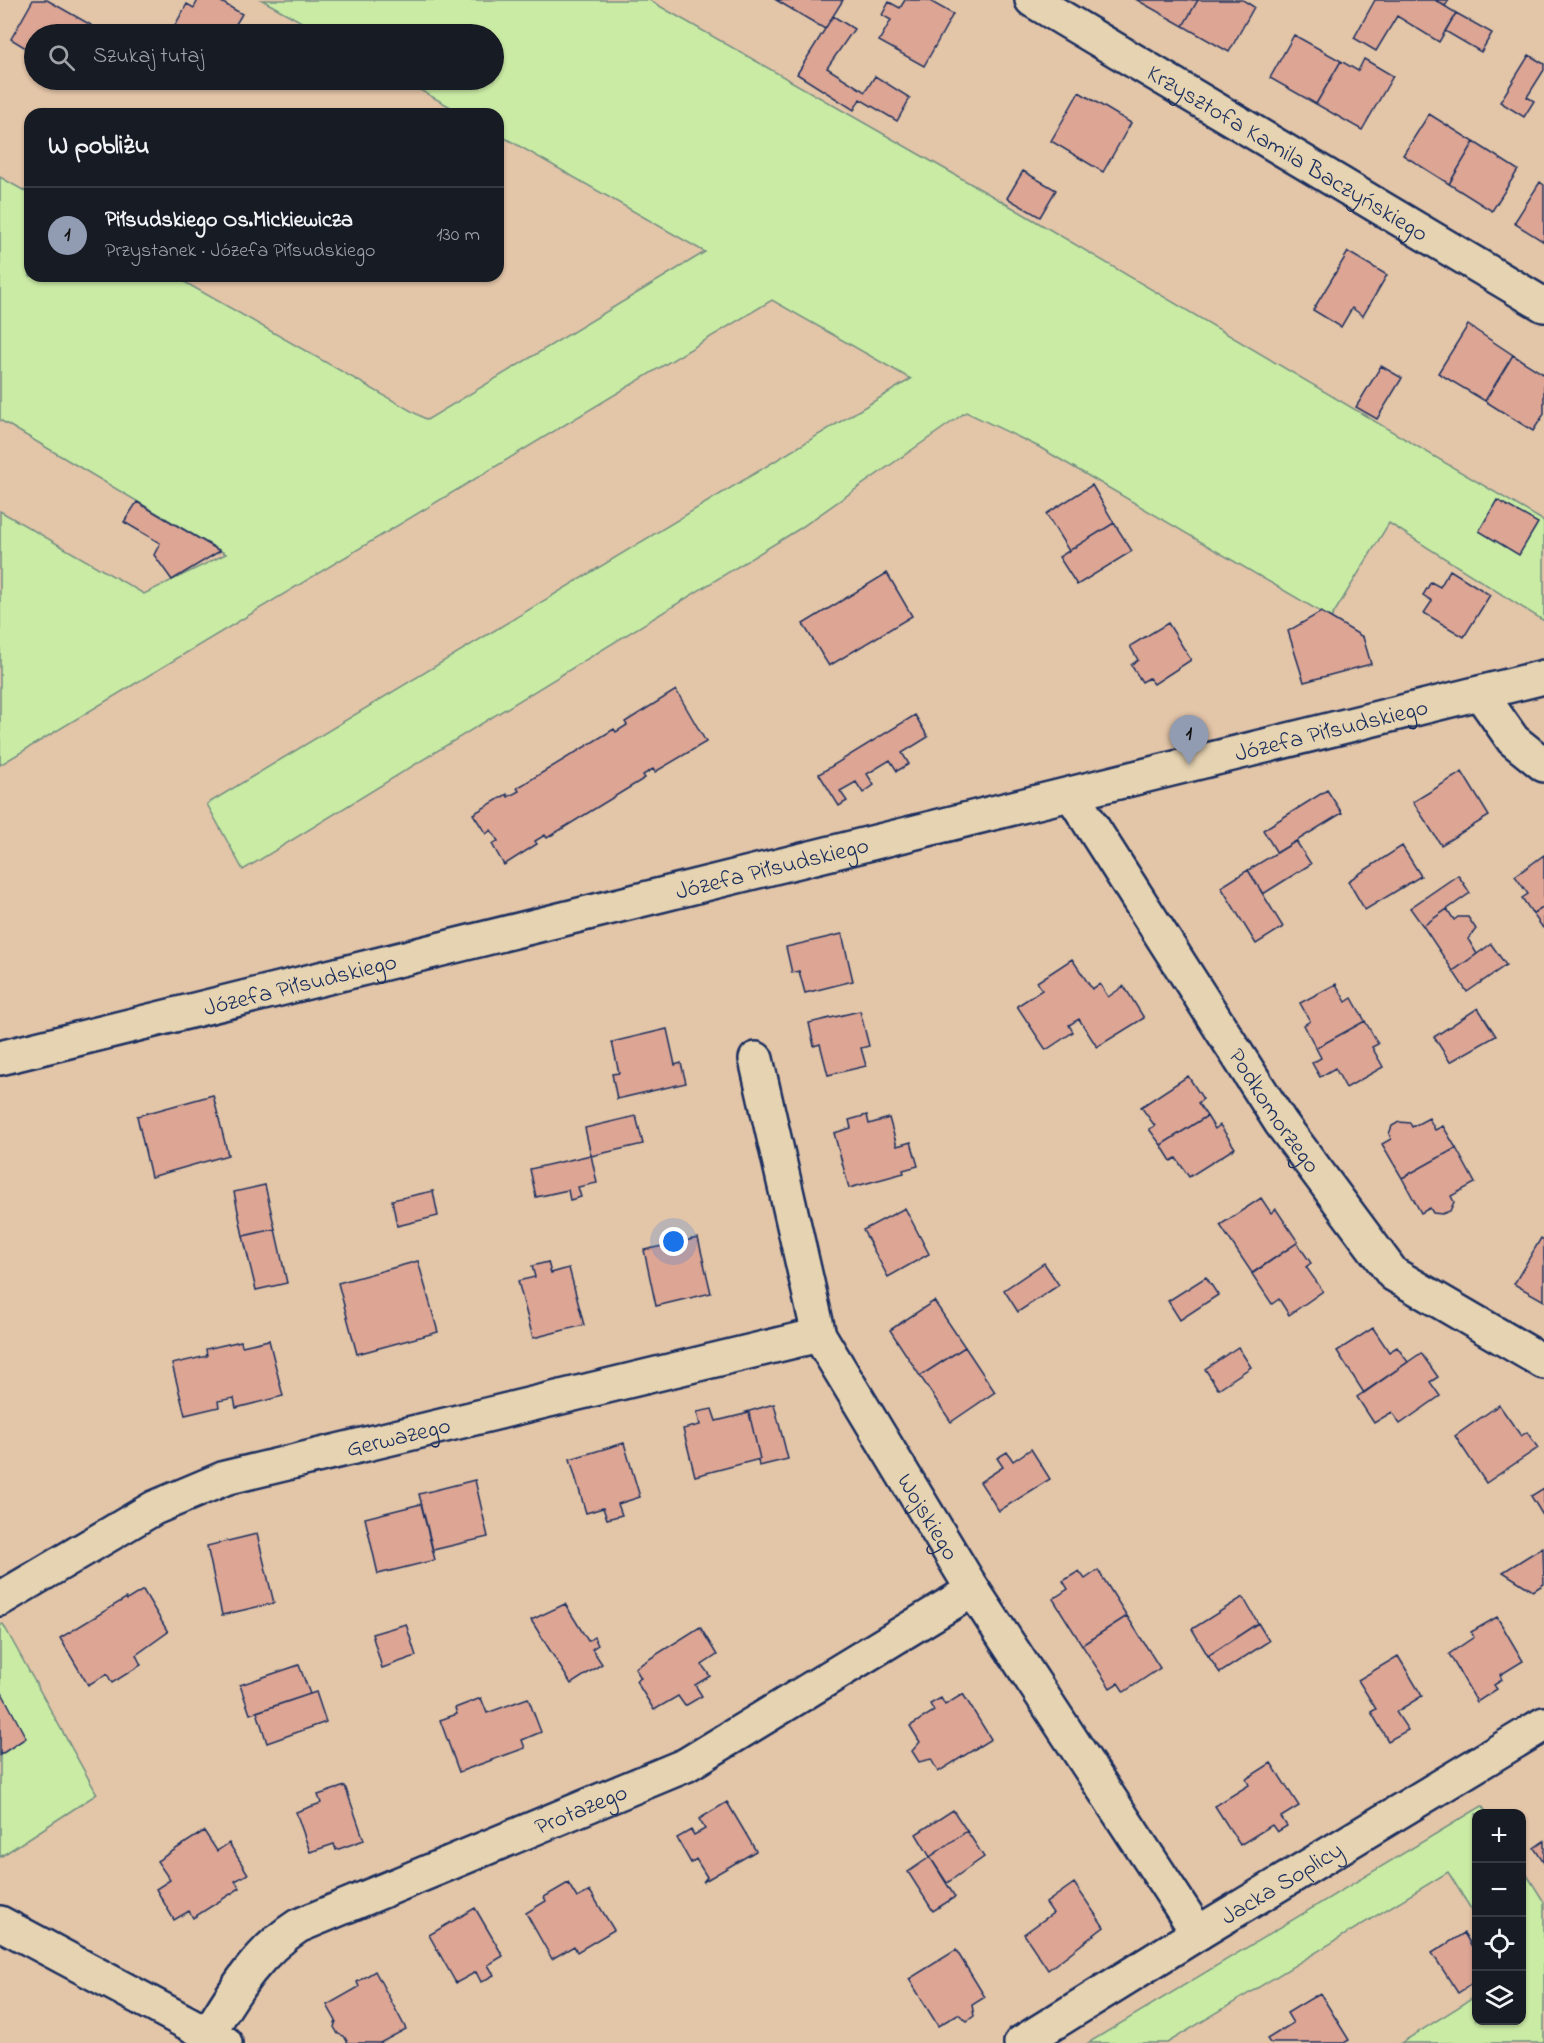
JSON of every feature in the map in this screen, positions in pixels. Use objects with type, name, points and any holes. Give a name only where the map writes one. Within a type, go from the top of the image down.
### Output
[{"type":"street","name":"Krzysztofa Kamila Baczyńskiego","points":[[1032,0],[1544,305]]},
{"type":"street","name":"Józefa Piłsudskiego","points":[[0,1058],[1544,677]]},
{"type":"street","points":[[1480,693],[1513,740],[1544,765]]},
{"type":"street","name":"Podkomorzego","points":[[1072,795],[1281,1123],[1393,1274],[1544,1362]]},
{"type":"street","name":"Wojskiego","points":[[756,1059],[819,1335],[972,1590],[1198,1933]]},
{"type":"street","name":"Gerwazego","points":[[0,1599],[154,1508],[225,1478],[819,1335]]},
{"type":"street","name":"Protazego","points":[[217,2038],[240,1981],[279,1938],[298,1926],[686,1766],[972,1590]]},
{"type":"street","name":"Jacka Soplicy","points":[[1021,2043],[1544,1724]]},
{"type":"street","points":[[0,1923],[217,2038]]},
{"type":"green space","points":[[262,0],[649,0],[1015,209],[1544,521],[1544,621],[1389,523],[1331,618],[1039,447],[966,412],[799,529],[243,870],[207,804],[911,379],[772,300],[0,765],[0,511],[144,594],[226,554],[0,420],[0,177],[24,191],[24,282],[185,282],[427,420],[705,252],[504,137],[504,108],[452,108],[420,90],[504,90],[504,24],[305,24]]},
{"type":"green space","points":[[3,1624],[97,1794],[0,1857],[0,1626]]},
{"type":"green space","points":[[1472,1812],[1472,1911],[1448,1872],[1167,2043],[1088,2043]]},
{"type":"green space","points":[[1526,1873],[1544,1902],[1544,2043],[1401,2043],[1472,1999],[1472,2025],[1526,2025]]},
{"type":"building","points":[[33,0],[47,0],[89,24],[24,24],[24,47],[11,39]]},
{"type":"building","points":[[198,0],[218,0],[242,14],[236,24],[176,24],[187,4],[194,8]]},
{"type":"building","points":[[776,0],[843,0],[825,29]]},
{"type":"building","points":[[905,0],[928,0],[953,14],[924,66],[879,41],[891,20],[882,15],[889,2],[900,8]]},
{"type":"building","points":[[1137,0],[1198,0],[1183,26]]},
{"type":"building","points":[[1198,0],[1243,0],[1254,7],[1229,52],[1183,26]]},
{"type":"building","points":[[1375,0],[1435,0],[1456,13],[1439,42],[1397,16],[1376,51],[1354,38]]},
{"type":"building","points":[[1435,0],[1449,0],[1445,6]]},
{"type":"building","points":[[1456,13],[1492,33],[1481,52],[1445,31]]},
{"type":"building","points":[[833,16],[854,29],[827,68],[865,92],[875,76],[910,98],[897,121],[860,99],[854,110],[797,74]]},
{"type":"building","points":[[1294,35],[1341,61],[1316,104],[1270,78]]},
{"type":"building","points":[[1529,55],[1544,64],[1544,70],[1527,97],[1534,101],[1524,117],[1500,102]]},
{"type":"building","points":[[1364,59],[1393,76],[1362,130],[1316,104],[1341,61],[1358,71]]},
{"type":"building","points":[[1079,92],[1131,123],[1103,172],[1051,141]]},
{"type":"building","points":[[1429,114],[1474,142],[1449,184],[1403,155]]},
{"type":"building","points":[[1474,142],[1518,170],[1492,211],[1449,184]]},
{"type":"building","points":[[1023,171],[1056,190],[1040,217],[1007,198]]},
{"type":"building","points":[[1540,182],[1544,185],[1544,242],[1514,223]]},
{"type":"building","points":[[1348,252],[1387,275],[1363,316],[1352,308],[1341,327],[1313,310]]},
{"type":"building","points":[[1468,325],[1513,355],[1485,401],[1438,373]]},
{"type":"building","points":[[1513,355],[1543,374],[1544,372],[1544,414],[1533,431],[1485,401]]},
{"type":"building","points":[[1381,366],[1402,378],[1377,419],[1356,407]]},
{"type":"building","points":[[1092,485],[1114,523],[1069,551],[1046,514]]},
{"type":"building","points":[[1497,500],[1538,523],[1519,555],[1479,531]]},
{"type":"building","points":[[137,502],[220,551],[172,580],[154,555],[160,543],[124,522]]},
{"type":"building","points":[[1114,523],[1132,551],[1077,585],[1059,557]]},
{"type":"building","points":[[1450,570],[1490,595],[1464,637],[1424,613],[1432,601],[1423,595],[1431,582],[1440,587]]},
{"type":"building","points":[[887,573],[912,616],[829,666],[803,624]]},
{"type":"building","points":[[1321,612],[1363,637],[1371,664],[1304,682],[1288,631]]},
{"type":"building","points":[[1168,623],[1191,660],[1154,684],[1149,678],[1142,682],[1131,665],[1138,660],[1130,646]]},
{"type":"building","points":[[676,690],[706,742],[655,772],[653,769],[643,775],[645,778],[547,838],[545,835],[535,841],[537,844],[504,865],[492,844],[498,841],[491,830],[486,834],[473,814],[507,794],[508,797],[519,791],[517,788],[614,729],[616,732],[627,725],[625,722]]},
{"type":"building","points":[[915,715],[928,737],[902,753],[909,764],[897,771],[890,760],[867,774],[874,785],[863,793],[856,782],[840,791],[847,801],[839,806],[819,774]]},
{"type":"building","points":[[1462,772],[1489,816],[1441,845],[1413,802]]},
{"type":"building","points":[[1327,790],[1342,813],[1277,853],[1263,830]]},
{"type":"building","points":[[1296,841],[1311,864],[1263,894],[1248,870]]},
{"type":"building","points":[[1402,846],[1421,876],[1365,910],[1348,881]]},
{"type":"building","points":[[1544,855],[1544,907],[1533,914],[1522,898],[1528,894],[1515,876]]},
{"type":"building","points":[[1248,870],[1283,927],[1256,944],[1221,887]]},
{"type":"building","points":[[1458,875],[1470,893],[1423,926],[1410,908]]},
{"type":"building","points":[[1544,907],[1544,928],[1543,928],[1533,914]]},
{"type":"building","points":[[1447,909],[1454,920],[1458,917],[1468,917],[1476,929],[1468,939],[1477,954],[1453,971],[1423,926]]},
{"type":"building","points":[[842,934],[853,981],[805,993],[799,971],[792,973],[786,947]]},
{"type":"building","points":[[1491,944],[1506,965],[1467,992],[1453,971]]},
{"type":"building","points":[[1072,959],[1092,989],[1100,984],[1108,997],[1124,986],[1144,1018],[1097,1047],[1079,1019],[1069,1025],[1073,1032],[1046,1050],[1017,1006],[1042,990],[1037,982]]},
{"type":"building","points":[[1336,984],[1346,1002],[1352,998],[1365,1021],[1316,1048],[1304,1025],[1310,1021],[1300,1003]]},
{"type":"building","points":[[1478,1008],[1496,1036],[1450,1062],[1434,1037]]},
{"type":"building","points":[[860,1011],[869,1046],[861,1048],[866,1066],[828,1075],[820,1044],[814,1046],[809,1023]]},
{"type":"building","points":[[1365,1021],[1378,1044],[1372,1047],[1383,1067],[1346,1088],[1335,1068],[1320,1077],[1312,1063],[1321,1058],[1316,1048]]},
{"type":"building","points":[[667,1029],[675,1065],[681,1063],[686,1083],[617,1099],[612,1074],[619,1073],[612,1042]]},
{"type":"building","points":[[1188,1076],[1203,1099],[1198,1103],[1207,1116],[1161,1145],[1149,1129],[1155,1126],[1141,1107]]},
{"type":"building","points":[[213,1095],[228,1155],[151,1177],[137,1116]]},
{"type":"building","points":[[867,1115],[869,1124],[889,1118],[897,1146],[911,1142],[918,1166],[903,1170],[904,1173],[849,1188],[834,1133],[851,1128],[849,1120]]},
{"type":"building","points":[[636,1116],[643,1144],[591,1156],[585,1128]]},
{"type":"building","points":[[1207,1116],[1215,1129],[1220,1125],[1235,1148],[1189,1177],[1176,1158],[1171,1161],[1161,1145]]},
{"type":"building","points":[[1429,1118],[1435,1130],[1443,1126],[1456,1148],[1402,1178],[1382,1144],[1391,1139],[1389,1134],[1392,1126],[1399,1122],[1410,1123],[1412,1127]]},
{"type":"building","points":[[1456,1148],[1475,1183],[1451,1196],[1454,1202],[1450,1211],[1442,1214],[1433,1213],[1430,1208],[1421,1213],[1402,1178]]},
{"type":"building","points":[[591,1155],[597,1183],[578,1187],[581,1197],[570,1200],[568,1190],[536,1197],[530,1169]]},
{"type":"building","points":[[265,1185],[275,1229],[243,1236],[234,1192]]},
{"type":"building","points":[[433,1191],[438,1216],[397,1226],[392,1200]]},
{"type":"building","points":[[1261,1198],[1271,1213],[1276,1209],[1298,1242],[1252,1273],[1220,1225]]},
{"type":"building","points":[[905,1208],[929,1254],[888,1277],[863,1230]]},
{"type":"building","points":[[275,1229],[287,1283],[256,1290],[243,1236]]},
{"type":"building","points":[[698,1238],[711,1293],[656,1306],[644,1250]]},
{"type":"building","points":[[1541,1238],[1544,1240],[1544,1301],[1514,1284]]},
{"type":"building","points":[[1297,1243],[1311,1263],[1306,1267],[1323,1291],[1289,1315],[1279,1299],[1272,1304],[1252,1274]]},
{"type":"building","points":[[418,1261],[438,1332],[357,1354],[338,1283]]},
{"type":"building","points":[[548,1262],[551,1273],[569,1268],[584,1325],[533,1338],[518,1281],[535,1277],[532,1266]]},
{"type":"building","points":[[1044,1263],[1059,1285],[1018,1312],[1004,1290]]},
{"type":"building","points":[[1206,1277],[1218,1295],[1180,1320],[1168,1301]]},
{"type":"building","points":[[934,1301],[965,1347],[920,1376],[890,1330]]},
{"type":"building","points":[[1373,1328],[1389,1352],[1397,1347],[1408,1362],[1364,1393],[1337,1351]]},
{"type":"building","points":[[269,1340],[283,1396],[236,1408],[234,1398],[218,1401],[219,1407],[185,1415],[172,1364],[207,1356],[206,1349],[241,1341],[242,1346]]},
{"type":"building","points":[[965,1347],[995,1392],[951,1422],[920,1376]]},
{"type":"building","points":[[1238,1347],[1251,1367],[1218,1389],[1205,1369]]},
{"type":"building","points":[[1421,1353],[1438,1377],[1430,1382],[1440,1396],[1400,1424],[1392,1412],[1374,1423],[1357,1397]]},
{"type":"building","points":[[774,1404],[788,1459],[759,1466],[758,1460],[760,1459],[749,1413],[746,1412]]},
{"type":"building","points":[[1499,1405],[1521,1436],[1527,1432],[1538,1448],[1486,1483],[1455,1436]]},
{"type":"building","points":[[712,1409],[716,1421],[749,1413],[760,1459],[695,1476],[683,1429],[700,1425],[697,1412]]},
{"type":"building","points":[[624,1443],[640,1497],[618,1504],[622,1515],[607,1519],[603,1508],[586,1513],[570,1459]]},
{"type":"building","points":[[1031,1449],[1050,1479],[999,1511],[980,1482],[1003,1467],[997,1458],[1007,1452],[1013,1461]]},
{"type":"building","points":[[475,1480],[488,1537],[433,1550],[419,1494]]},
{"type":"building","points":[[1544,1488],[1544,1517],[1531,1496]]},
{"type":"building","points":[[421,1504],[435,1560],[378,1574],[365,1518]]},
{"type":"building","points":[[257,1534],[274,1603],[222,1615],[207,1546]]},
{"type":"building","points":[[1543,1547],[1544,1584],[1533,1591],[1503,1572]]},
{"type":"building","points":[[1098,1570],[1127,1616],[1082,1645],[1053,1599],[1068,1589],[1063,1581],[1079,1571],[1085,1579]]},
{"type":"building","points":[[143,1590],[168,1632],[136,1655],[141,1665],[112,1683],[107,1674],[88,1685],[60,1638]]},
{"type":"building","points":[[1243,1597],[1258,1623],[1208,1656],[1192,1629]]},
{"type":"building","points":[[565,1604],[588,1641],[594,1637],[598,1645],[592,1649],[602,1664],[571,1684],[531,1620]]},
{"type":"building","points":[[1127,1616],[1160,1668],[1124,1692],[1118,1683],[1110,1688],[1082,1645]]},
{"type":"building","points":[[1497,1617],[1523,1661],[1500,1675],[1502,1680],[1494,1685],[1497,1689],[1477,1702],[1449,1654],[1474,1637],[1471,1632]]},
{"type":"building","points":[[1258,1623],[1269,1641],[1220,1673],[1208,1656]]},
{"type":"building","points":[[406,1624],[416,1656],[382,1668],[372,1634]]},
{"type":"building","points":[[700,1627],[717,1655],[702,1665],[710,1676],[695,1685],[702,1696],[685,1706],[678,1696],[654,1710],[636,1681],[641,1678],[635,1668]]},
{"type":"building","points":[[1398,1656],[1422,1696],[1396,1712],[1408,1730],[1388,1741],[1371,1712],[1376,1709],[1358,1680]]},
{"type":"building","points":[[299,1665],[310,1694],[250,1714],[240,1685]]},
{"type":"building","points":[[0,1689],[26,1738],[0,1755]]},
{"type":"building","points":[[316,1692],[326,1722],[267,1743],[257,1712]]},
{"type":"building","points":[[963,1694],[991,1739],[938,1772],[931,1759],[919,1762],[912,1751],[920,1742],[910,1726],[934,1711],[930,1704],[941,1698],[945,1705]]},
{"type":"building","points":[[481,1698],[487,1713],[528,1698],[541,1732],[522,1740],[525,1748],[459,1772],[440,1720],[457,1714],[455,1708]]},
{"type":"building","points":[[1271,1763],[1299,1806],[1281,1817],[1287,1826],[1277,1832],[1272,1825],[1240,1845],[1215,1806],[1249,1785],[1246,1779]]},
{"type":"building","points":[[345,1786],[364,1840],[336,1850],[334,1844],[310,1852],[296,1812],[321,1803],[318,1795]]},
{"type":"building","points":[[727,1802],[756,1851],[703,1882],[707,1877],[696,1859],[691,1863],[677,1838],[691,1830],[694,1835],[705,1829],[699,1819]]},
{"type":"building","points":[[953,1810],[967,1831],[930,1857],[916,1834]]},
{"type":"building","points":[[204,1831],[217,1851],[229,1843],[248,1874],[235,1881],[240,1888],[193,1918],[189,1911],[174,1920],[156,1889],[170,1880],[157,1861]]},
{"type":"building","points":[[967,1831],[984,1857],[947,1883],[930,1857]]},
{"type":"building","points":[[1544,1841],[1544,1863],[1534,1848]]},
{"type":"building","points":[[930,1857],[955,1897],[933,1911],[908,1872]]},
{"type":"building","points":[[568,1883],[577,1898],[590,1891],[614,1930],[577,1952],[574,1946],[552,1959],[526,1913],[546,1901],[544,1897]]},
{"type":"building","points":[[1074,1883],[1104,1927],[1048,1970],[1024,1934],[1053,1913],[1046,1903]]},
{"type":"building","points":[[475,1908],[503,1956],[488,1965],[494,1975],[481,1982],[476,1972],[456,1983],[429,1935]]},
{"type":"building","points":[[1464,1933],[1472,1946],[1472,1984],[1458,1993],[1432,1953]]},
{"type":"building","points":[[956,1950],[985,1997],[972,2005],[974,2016],[967,2021],[958,2014],[938,2026],[909,1979]]},
{"type":"building","points":[[375,1971],[406,2029],[380,2043],[348,2043],[334,2027],[336,2021],[327,2005],[359,1987],[357,1982]]},
{"type":"building","points":[[1320,1993],[1349,2040],[1344,2043],[1270,2043],[1267,2039],[1293,2023],[1287,2013]]},
{"type":"place","name":"Piłsudskiego Os.Mickiewicza","points":[[1189,765]]}]
